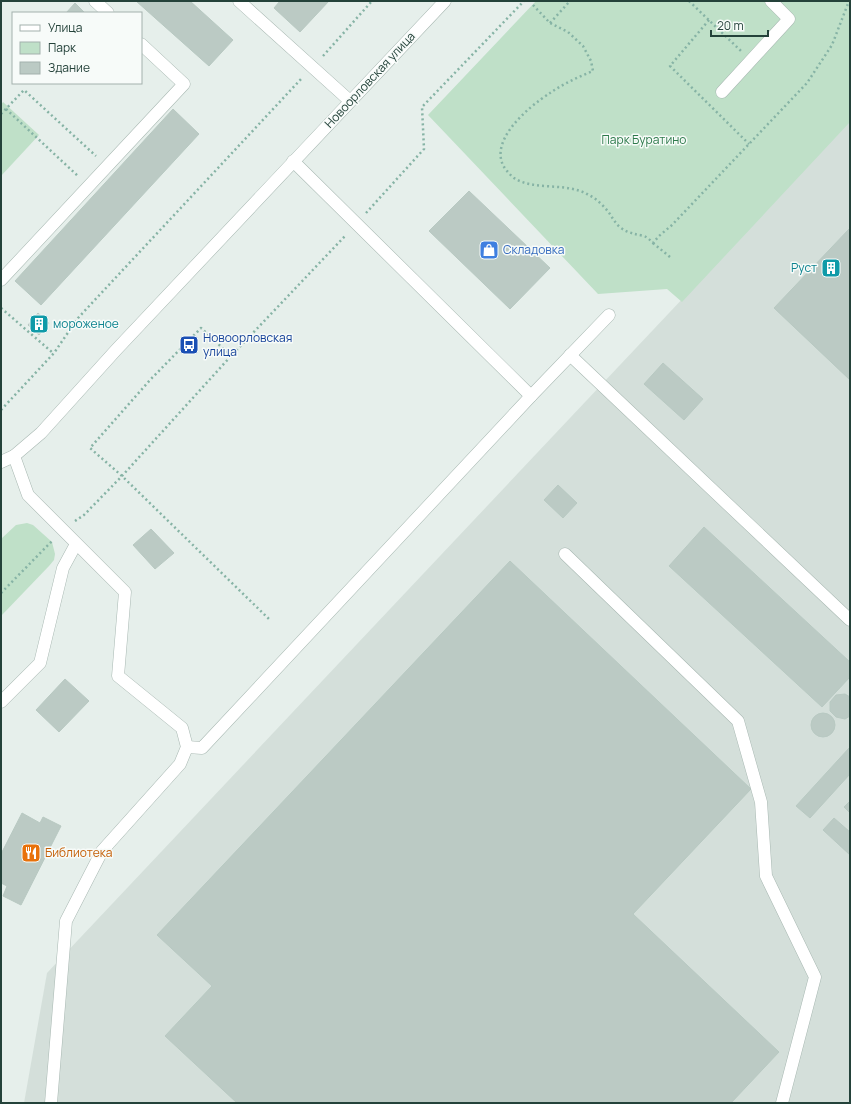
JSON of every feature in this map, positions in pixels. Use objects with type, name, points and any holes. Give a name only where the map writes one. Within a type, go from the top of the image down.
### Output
[{"type":"street","points":[[94,1],[107,12]]},
{"type":"street","points":[[240,1],[350,101]]},
{"type":"street","name":"Новоорловская улица","points":[[1,462],[14,456],[41,434],[116,350],[445,1]]},
{"type":"street","points":[[722,92],[789,19],[771,1]]},
{"type":"street","points":[[1,280],[184,84],[142,45]]},
{"type":"street","points":[[293,161],[531,396]]},
{"type":"street","points":[[187,747],[202,748],[531,396],[609,315]]},
{"type":"street","points":[[570,355],[850,620]]},
{"type":"street","points":[[14,456],[28,495],[125,592],[118,676],[182,728],[187,747],[180,764],[102,851],[66,921],[51,1103]]},
{"type":"street","points":[[1,702],[40,663],[63,568],[76,544]]},
{"type":"street","points":[[565,554],[738,721],[761,802],[766,876],[815,977],[782,1103]]},
{"type":"path","points":[[1,410],[54,353],[78,318],[372,1]]},
{"type":"path","points":[[1,593],[62,530],[84,515],[122,476],[231,356],[357,224],[424,149],[422,107],[524,1]]},
{"type":"path","points":[[550,23],[570,1]]},
{"type":"path","points":[[689,1],[741,51]]},
{"type":"path","points":[[653,243],[672,225],[806,83],[832,45],[849,1]]},
{"type":"path","points":[[533,5],[550,23],[568,32],[583,46],[591,61],[593,71],[570,81],[550,93],[526,111],[509,130],[502,142],[500,152],[502,165],[513,177],[525,183],[570,188],[587,194],[598,201],[609,213],[616,224],[622,229],[636,235],[645,236],[670,257]]},
{"type":"path","points":[[709,20],[670,66],[749,144]]},
{"type":"path","points":[[1,114],[24,90],[107,166]]},
{"type":"path","points":[[6,109],[89,186]]},
{"type":"path","points":[[1,308],[54,353]]},
{"type":"path","points":[[231,356],[201,328],[150,380],[90,448],[122,476],[270,620]]},
{"type":"shaded area","points":[[850,121],[850,1103],[24,1103],[47,973]]},
{"type":"green space","name":"Парк Буратино","points":[[536,1],[850,1],[850,122],[682,302],[667,289],[598,294],[428,115]]},
{"type":"green space","points":[[3,102],[39,135],[1,176],[1,105]]},
{"type":"green space","points":[[27,523],[33,525],[52,542],[55,554],[54,560],[1,616],[1,539],[16,525]]},
{"type":"building","points":[[136,1],[190,1],[233,40],[209,66]]},
{"type":"building","points":[[280,1],[329,1],[300,32],[274,8]]},
{"type":"building","points":[[75,3],[84,12],[67,12]]},
{"type":"building","points":[[173,109],[199,134],[41,305],[15,281]]},
{"type":"building","name":"Складовка","points":[[469,191],[550,268],[510,309],[429,231]]},
{"type":"building","name":"Руст","points":[[850,228],[850,380],[774,308]]},
{"type":"building","name":"мороженое","points":[[38,313],[49,323],[39,335],[28,325]]},
{"type":"building","points":[[663,363],[703,399],[684,420],[644,384]]},
{"type":"building","points":[[558,485],[577,503],[563,518],[544,500]]},
{"type":"building","points":[[704,527],[850,662],[850,677],[822,707],[669,566]]},
{"type":"building","points":[[151,529],[174,553],[155,569],[133,545]]},
{"type":"building","points":[[510,561],[751,789],[633,914],[779,1052],[731,1103],[237,1103],[165,1036],[212,986],[157,935]]},
{"type":"building","points":[[65,679],[89,701],[59,732],[36,710]]},
{"type":"building","points":[[845,694],[850,697],[850,716],[845,719],[836,717],[830,711],[830,702],[836,695]]},
{"type":"building","points":[[823,713],[832,716],[835,725],[832,734],[823,737],[814,734],[811,725],[814,716]]},
{"type":"building","points":[[850,747],[850,774],[810,818],[796,806]]},
{"type":"building","points":[[850,801],[850,813],[844,807]]},
{"type":"building","points":[[22,813],[40,823],[43,817],[61,826],[21,905],[3,896],[7,886],[1,883],[1,854]]},
{"type":"building","points":[[834,818],[850,832],[850,855],[823,830]]},
{"type":"place","name":"Складовка","points":[[489,250]]},
{"type":"place","name":"Руст","points":[[831,268]]},
{"type":"place","name":"мороженое","points":[[39,324]]},
{"type":"place","name":"Новоорловская улица","points":[[189,345]]},
{"type":"place","name":"Библиотека","points":[[31,853]]}]
